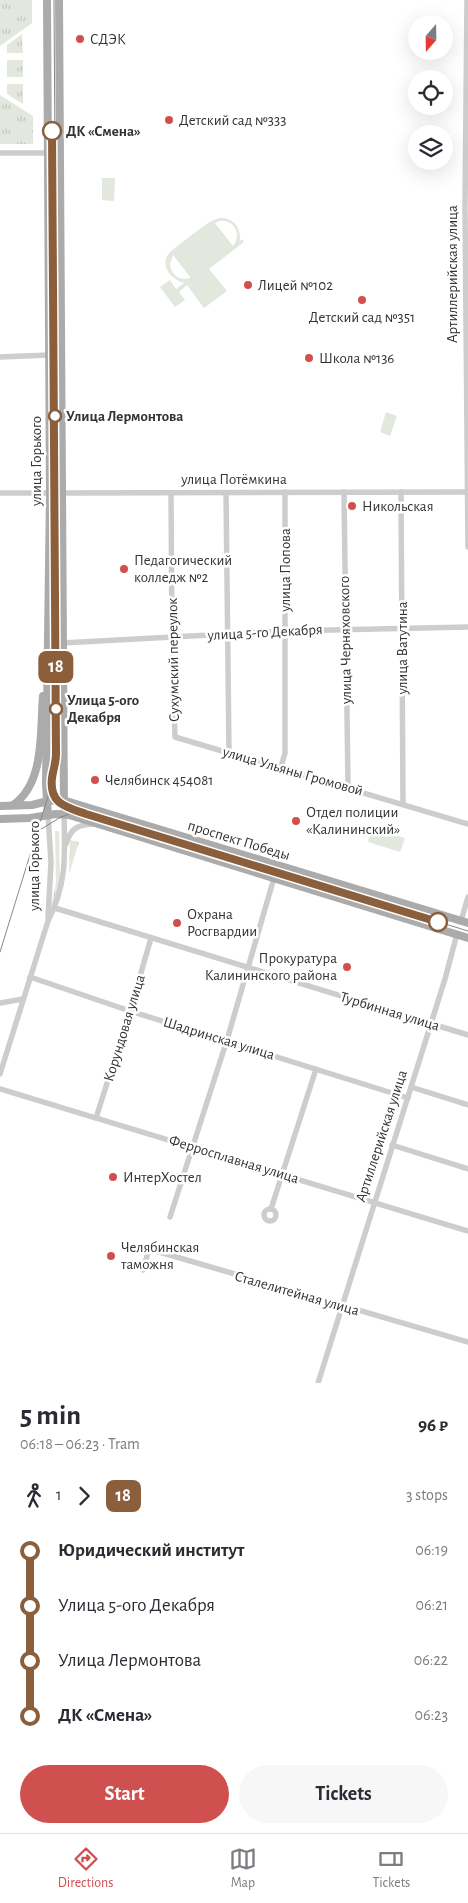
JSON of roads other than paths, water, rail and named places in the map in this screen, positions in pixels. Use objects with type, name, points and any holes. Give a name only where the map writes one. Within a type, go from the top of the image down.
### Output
[{"type":"main road","name":"улица Горького","points":[[46,0],[50,493],[46,784],[48,815]]},
{"type":"main road","name":"улица Горького","points":[[59,0],[64,814]]},
{"type":"main road","points":[[48,153],[60,153]]},
{"type":"main road","name":"улица Потёмкина","points":[[50,493],[62,493]]},
{"type":"main road","points":[[50,592],[62,593]]},
{"type":"main road","points":[[13,806],[27,793],[37,771],[44,693],[48,677]]},
{"type":"main road","name":"проспект Победы","points":[[0,806],[32,805],[63,800],[465,922]]},
{"type":"main road","name":"проспект Победы","points":[[0,819],[64,814],[468,938]]},
{"type":"main road","name":"Артиллерийская улица","points":[[457,934],[465,922]]},
{"type":"street","name":"Артиллерийская улица","points":[[467,0],[468,65],[465,201],[468,547]]},
{"type":"street","points":[[0,153],[48,153]]},
{"type":"street","points":[[0,357],[49,355]]},
{"type":"street","points":[[226,492],[229,752]]},
{"type":"street","name":"улица Попова","points":[[281,767],[285,753],[285,492]]},
{"type":"street","name":"улица Черняховского","points":[[344,492],[348,787]]},
{"type":"street","name":"улица Ватутина","points":[[401,492],[402,803]]},
{"type":"street","name":"улица Потёмкина","points":[[62,493],[468,492]]},
{"type":"street","name":"улица Потёмкина","points":[[0,493],[50,493]]},
{"type":"street","name":"Сухумский переулок","points":[[171,493],[175,737]]},
{"type":"street","name":"улица 5-го Декабря","points":[[62,643],[285,631],[468,627]]},
{"type":"street","name":"улица Ульяны Громовой","points":[[175,737],[468,824]]},
{"type":"street","name":"улица Горького","points":[[0,1074],[48,922],[55,908],[63,881],[65,851],[64,814]]},
{"type":"street","name":"улица Горького","points":[[48,815],[51,862],[48,922]]},
{"type":"street","name":"улица Горького","points":[[65,851],[69,834],[74,828],[81,825],[98,824]]},
{"type":"street","points":[[170,1216],[227,1040],[274,878]]},
{"type":"street","name":"Артиллерийская улица","points":[[465,922],[468,897]]},
{"type":"street","name":"Турбинная улица","points":[[55,908],[468,1036]]},
{"type":"street","name":"Артиллерийская улица","points":[[318,1383],[431,1024],[457,934]]},
{"type":"street","name":"Корундовая улица","points":[[96,1118],[151,938]]},
{"type":"street","name":"Шадринская улица","points":[[30,978],[408,1098]]},
{"type":"street","points":[[0,1003],[23,999]]},
{"type":"street","points":[[272,1208],[316,1069]]},
{"type":"street","points":[[411,1087],[468,1105]]},
{"type":"street","name":"Ферросплавная улица","points":[[0,1089],[468,1231]]},
{"type":"street","points":[[392,1145],[468,1169]]},
{"type":"street","name":"Сталелитейная улица","points":[[143,1270],[149,1249],[468,1342]]},
{"type":"tram line","points":[[0,952],[59,761],[54,0]]},
{"type":"tram line","name":"18","points":[[52,131],[56,493],[56,763],[52,777],[54,797],[67,808],[438,922]]},
{"type":"tram line","points":[[52,787],[57,800],[77,811],[468,931]]},
{"type":"tram line","points":[[38,831],[61,817],[78,811]]},
{"type":"place","name":"СДЭК","points":[[80,39]]},
{"type":"place","name":"Детский сад №333","points":[[169,120]]},
{"type":"place","name":"ДК «Смена»","points":[[52,131]]},
{"type":"place","name":"Лицей №102","points":[[248,285]]},
{"type":"place","name":"Детский сад №351","points":[[362,300]]},
{"type":"place","name":"Школа №136","points":[[309,358]]},
{"type":"place","name":"Улица Лермонтова","points":[[55,416]]},
{"type":"place","name":"Никольская","points":[[352,506]]},
{"type":"place","name":"Педагогический колледж №2","points":[[124,569]]},
{"type":"place","name":"Улица 5-ого Декабря","points":[[56,709]]},
{"type":"place","name":"Челябинск 454081","points":[[95,780]]},
{"type":"place","name":"Отдел полиции «Калининский»","points":[[296,821]]},
{"type":"place","name":"Охрана Росгвардии","points":[[177,923]]},
{"type":"place","name":"Прокуратура Калининского района","points":[[347,967]]},
{"type":"place","name":"ИнтерХостел","points":[[113,1177]]},
{"type":"place","name":"Челябинская таможня","points":[[111,1256]]}]
